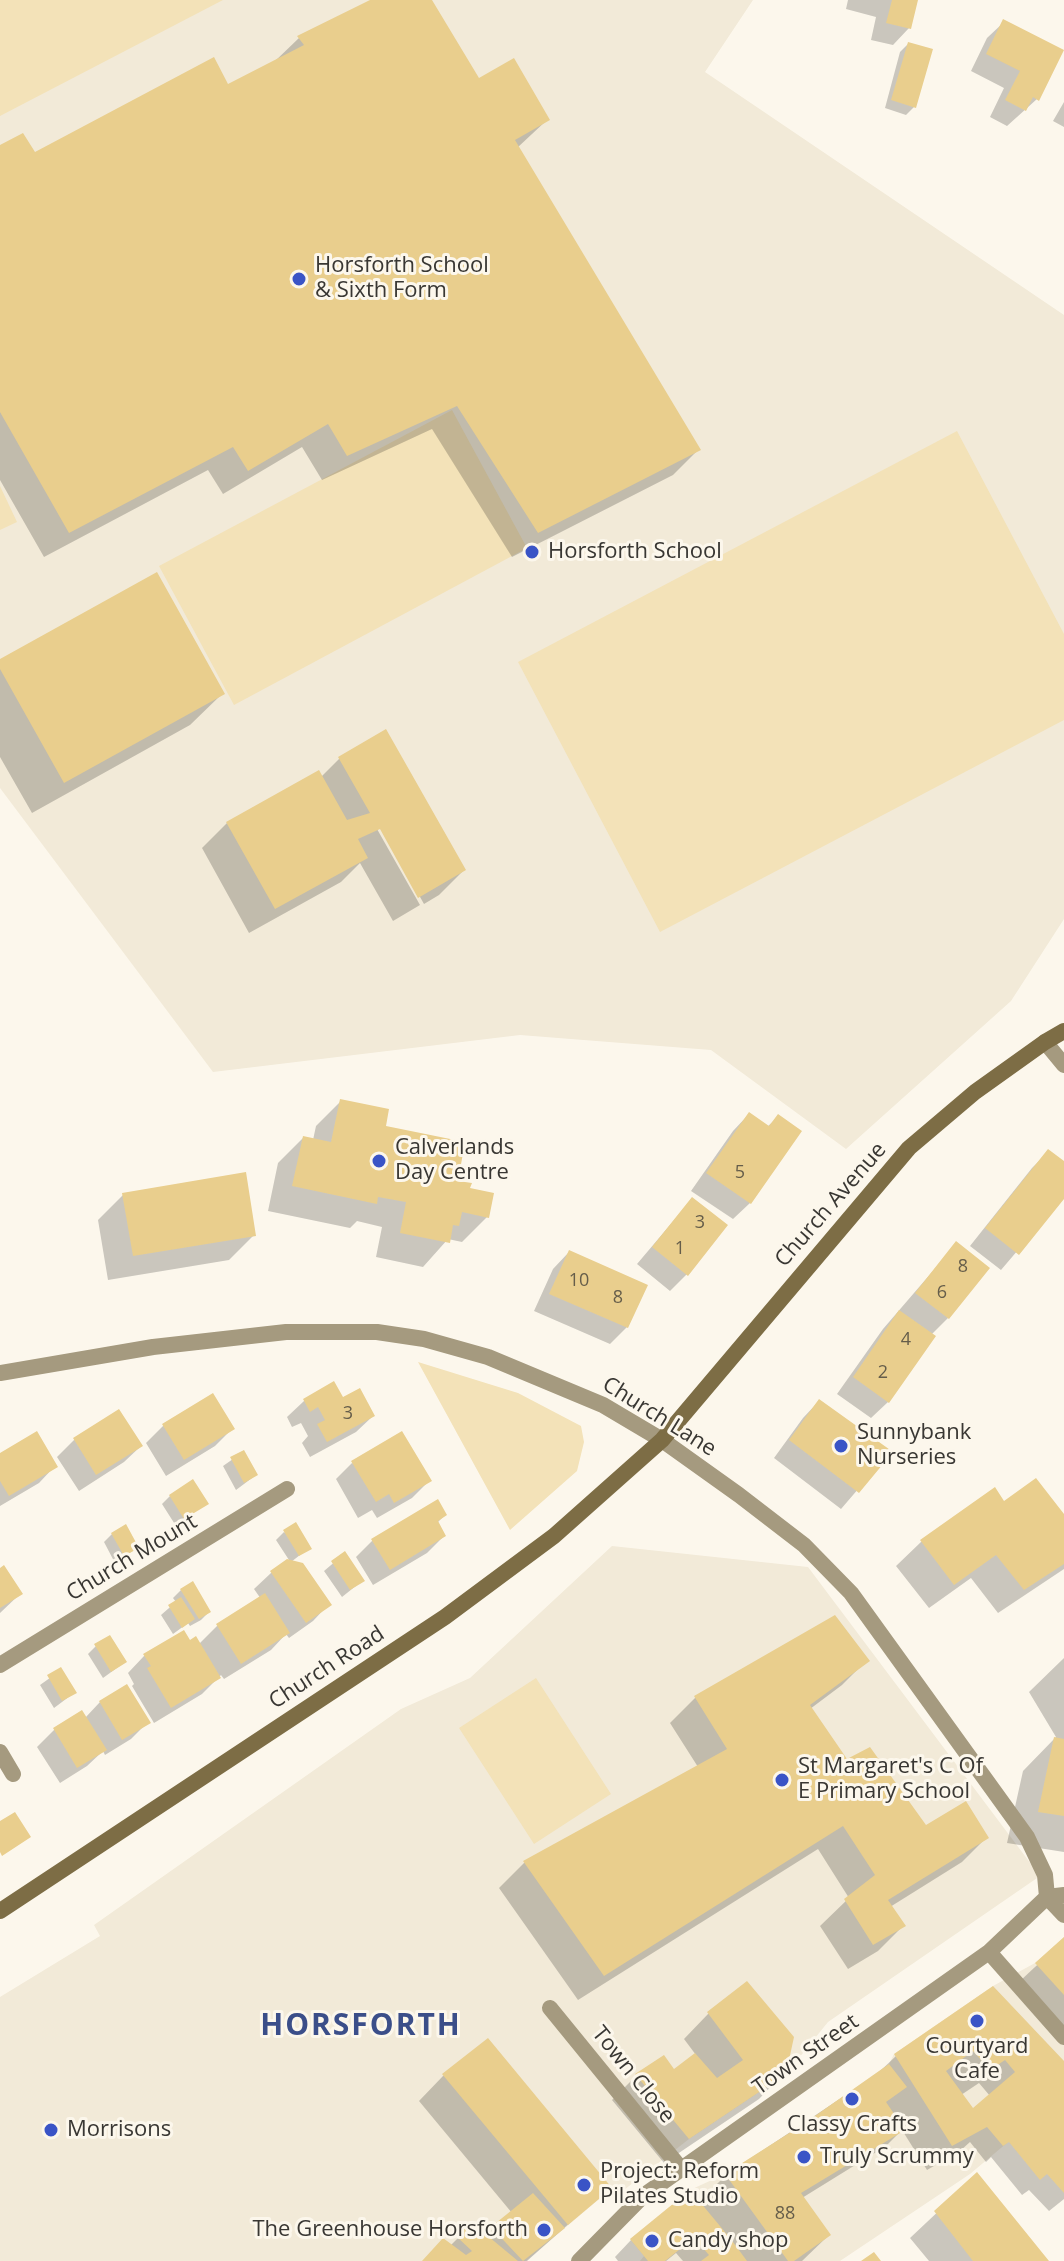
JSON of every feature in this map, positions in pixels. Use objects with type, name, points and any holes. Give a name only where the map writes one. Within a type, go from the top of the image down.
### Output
[{"type":"street","name":"Church Avenue","points":[[662,1440],[909,1148],[975,1092],[1064,1031]]},
{"type":"street","points":[[1045,1042],[1064,1065]]},
{"type":"street","name":"Church Lane","points":[[0,1373],[153,1347],[286,1332],[377,1332],[424,1339],[488,1357],[603,1405],[662,1440],[739,1495],[804,1545],[851,1593],[1027,1837],[1056,1896]]},
{"type":"street","name":"Church Road","points":[[0,1911],[445,1617],[554,1536],[662,1440]]},
{"type":"street","name":"Church Mount","points":[[0,1665],[287,1489]]},
{"type":"street","points":[[0,1752],[13,1774]]},
{"type":"street","points":[[1056,1896],[1064,1915]]},
{"type":"street","name":"Town Street","points":[[579,2261],[643,2196],[989,1952],[1056,1896]]},
{"type":"street","points":[[989,1952],[1064,2037]]},
{"type":"street","name":"Town Close","points":[[550,2008],[682,2170]]},
{"type":"shaded area","name":"Horsforth School","points":[[0,0],[753,0],[705,72],[1064,315],[1064,919],[1011,1001],[846,1149],[711,1050],[520,1035],[213,1072],[0,788]]},
{"type":"shaded area","points":[[0,0],[223,0],[0,116]]},
{"type":"shaded area","points":[[452,410],[527,548],[234,705],[159,566]]},
{"type":"shaded area","points":[[957,431],[1064,634],[1064,720],[660,932],[518,662]]},
{"type":"shaded area","points":[[0,486],[17,522],[0,530]]},
{"type":"shaded area","points":[[418,1362],[518,1393],[581,1426],[584,1442],[577,1471],[510,1530]]},
{"type":"shaded area","points":[[612,1546],[808,1567],[1040,1876],[828,2022],[786,2074],[689,2139],[624,2190],[611,2189],[526,2261],[0,2261],[0,1997],[100,1936],[94,1925],[401,1709],[470,1678]]},
{"type":"shaded area","points":[[536,1678],[611,1794],[534,1844],[459,1728]]},
{"type":"shaded area","points":[[1064,1937],[1064,2095],[970,2174],[840,2261],[640,2261],[644,2256],[630,2239],[690,2190],[725,2174],[805,2123],[889,2064],[894,2054],[993,1986],[1035,1963]]},
{"type":"building","name":"Horsforth School & Sixth Form","points":[[370,0],[432,0],[479,78],[514,58],[550,120],[515,140],[701,450],[538,533],[457,406],[347,456],[328,424],[248,471],[233,447],[69,533],[0,412],[0,145],[23,133],[35,152],[214,57],[228,84],[304,45],[297,36]]},
{"type":"building","points":[[892,0],[918,0],[911,29],[886,23]]},
{"type":"building","points":[[1003,19],[1064,50],[1039,101],[1033,97],[1026,111],[1005,100],[1020,71],[986,54]]},
{"type":"building","points":[[908,42],[933,49],[916,108],[891,100]]},
{"type":"building","points":[[157,572],[225,694],[64,783],[0,669],[0,659]]},
{"type":"building","points":[[386,729],[466,870],[418,898],[380,829],[358,839],[368,858],[275,909],[226,822],[319,770],[347,820],[370,813],[338,757]]},
{"type":"building","name":"Calverlands Day Centre","points":[[340,1099],[389,1109],[386,1126],[465,1142],[458,1181],[472,1183],[470,1188],[494,1193],[489,1218],[462,1212],[459,1226],[453,1225],[450,1243],[400,1233],[406,1202],[378,1197],[377,1204],[292,1186],[303,1136],[331,1142]]},
{"type":"building","points":[[749,1112],[769,1126],[778,1114],[802,1131],[751,1204],[706,1173]]},
{"type":"building","points":[[1048,1149],[1064,1161],[1064,1199],[1019,1255],[985,1228]]},
{"type":"building","points":[[246,1172],[256,1236],[133,1256],[122,1193]]},
{"type":"building","points":[[692,1197],[728,1225],[688,1276],[652,1247]]},
{"type":"building","points":[[956,1241],[990,1268],[949,1319],[915,1293]]},
{"type":"building","points":[[569,1250],[648,1285],[628,1328],[549,1294]]},
{"type":"building","points":[[899,1310],[936,1336],[889,1403],[853,1377]]},
{"type":"building","points":[[334,1381],[343,1397],[360,1388],[375,1416],[327,1442],[317,1424],[325,1420],[318,1407],[310,1412],[303,1399]]},
{"type":"building","points":[[213,1393],[235,1429],[184,1460],[162,1424]]},
{"type":"building","name":"Sunnybank Nurseries","points":[[819,1399],[893,1452],[859,1493],[789,1440]]},
{"type":"building","points":[[119,1409],[143,1446],[96,1475],[73,1438]]},
{"type":"building","points":[[37,1431],[58,1467],[9,1496],[0,1481],[0,1453]]},
{"type":"building","points":[[402,1431],[432,1481],[394,1503],[389,1494],[376,1502],[351,1461]]},
{"type":"building","points":[[244,1450],[258,1475],[244,1483],[230,1457]]},
{"type":"building","points":[[1036,1478],[1064,1514],[1064,1564],[1024,1590],[996,1555],[954,1585],[920,1540],[995,1487],[1004,1501]]},
{"type":"building","points":[[193,1479],[209,1504],[184,1519],[169,1495]]},
{"type":"building","points":[[438,1499],[447,1515],[438,1521],[446,1536],[390,1570],[371,1539]]},
{"type":"building","points":[[296,1522],[312,1549],[299,1556],[283,1530]]},
{"type":"building","points":[[126,1524],[139,1548],[124,1556],[111,1533]]},
{"type":"building","points":[[345,1551],[365,1581],[350,1590],[331,1561]]},
{"type":"building","points":[[287,1559],[303,1563],[332,1605],[306,1623],[270,1571]]},
{"type":"building","points":[[4,1565],[23,1594],[0,1608],[0,1568]]},
{"type":"building","points":[[193,1581],[211,1612],[199,1619],[180,1589]]},
{"type":"building","points":[[265,1593],[290,1633],[241,1664],[216,1624]]},
{"type":"building","points":[[181,1597],[195,1619],[182,1628],[168,1605]]},
{"type":"building","name":"St Margaret's C Of E Primary School","points":[[835,1615],[870,1661],[810,1705],[847,1759],[870,1747],[926,1825],[966,1801],[989,1838],[888,1900],[906,1926],[873,1945],[844,1899],[875,1875],[843,1826],[604,1976],[523,1861],[727,1749],[694,1696]]},
{"type":"building","points":[[184,1630],[190,1640],[196,1636],[221,1678],[171,1708],[147,1668],[151,1666],[143,1654]]},
{"type":"building","points":[[110,1635],[127,1662],[111,1672],[94,1644]]},
{"type":"building","points":[[61,1667],[77,1693],[62,1701],[47,1675]]},
{"type":"building","points":[[127,1684],[151,1723],[122,1740],[99,1701]]},
{"type":"building","points":[[82,1710],[107,1750],[77,1768],[53,1728]]},
{"type":"building","points":[[1054,1737],[1064,1739],[1064,1816],[1038,1812]]},
{"type":"building","points":[[15,1812],[31,1837],[2,1856],[0,1821]]},
{"type":"building","points":[[1064,1937],[1064,1995],[1035,1963]]},
{"type":"building","points":[[747,1981],[794,2037],[786,2074],[689,2139],[635,2074],[664,2055],[674,2069],[695,2053],[717,2078],[743,2060],[707,2012]]},
{"type":"building","points":[[993,1986],[1064,2061],[1064,2193],[1047,2174],[1040,2180],[1009,2142],[1003,2146],[987,2127],[952,2146],[894,2054]],"holes":[[[973,2051],[990,2070],[1005,2060],[1015,2072],[973,2108],[946,2071]]]},
{"type":"building","points":[[488,2038],[612,2188],[568,2225],[442,2074]]},
{"type":"building","points":[[889,2064],[907,2087],[886,2102],[905,2130],[801,2193],[831,2235],[794,2261],[788,2261],[725,2174]]},
{"type":"building","points":[[977,2172],[1049,2261],[973,2261],[934,2211]]},
{"type":"building","points":[[690,2190],[747,2261],[701,2261],[709,2255],[694,2238],[665,2261],[648,2261],[630,2239]]},
{"type":"building","points":[[533,2193],[565,2228],[523,2261],[491,2227]]},
{"type":"building","points":[[471,2222],[518,2261],[422,2261],[443,2238],[466,2255],[472,2251],[457,2237]]},
{"type":"building","points":[[874,2252],[881,2261],[861,2261]]},
{"type":"place","name":"Horsforth School & Sixth Form","points":[[299,279]]},
{"type":"place","name":"Horsforth School","points":[[532,552]]},
{"type":"place","name":"Calverlands Day Centre","points":[[379,1161]]},
{"type":"place","name":"Sunnybank Nurseries","points":[[841,1446]]},
{"type":"place","name":"St Margaret's C Of E Primary School","points":[[782,1780]]},
{"type":"place","name":"Courtyard Cafe","points":[[977,2021]]},
{"type":"place","name":"Classy Crafts","points":[[852,2099]]},
{"type":"place","name":"Morrisons","points":[[51,2130]]},
{"type":"place","name":"Truly Scrummy","points":[[804,2157]]},
{"type":"place","name":"Project: Reform Pilates Studio","points":[[584,2185]]},
{"type":"place","name":"The Greenhouse Horsforth","points":[[544,2230]]},
{"type":"place","name":"Candy shop","points":[[652,2241]]},
{"type":"district","name":"HORSFORTH","points":[[361,2026]]}]
